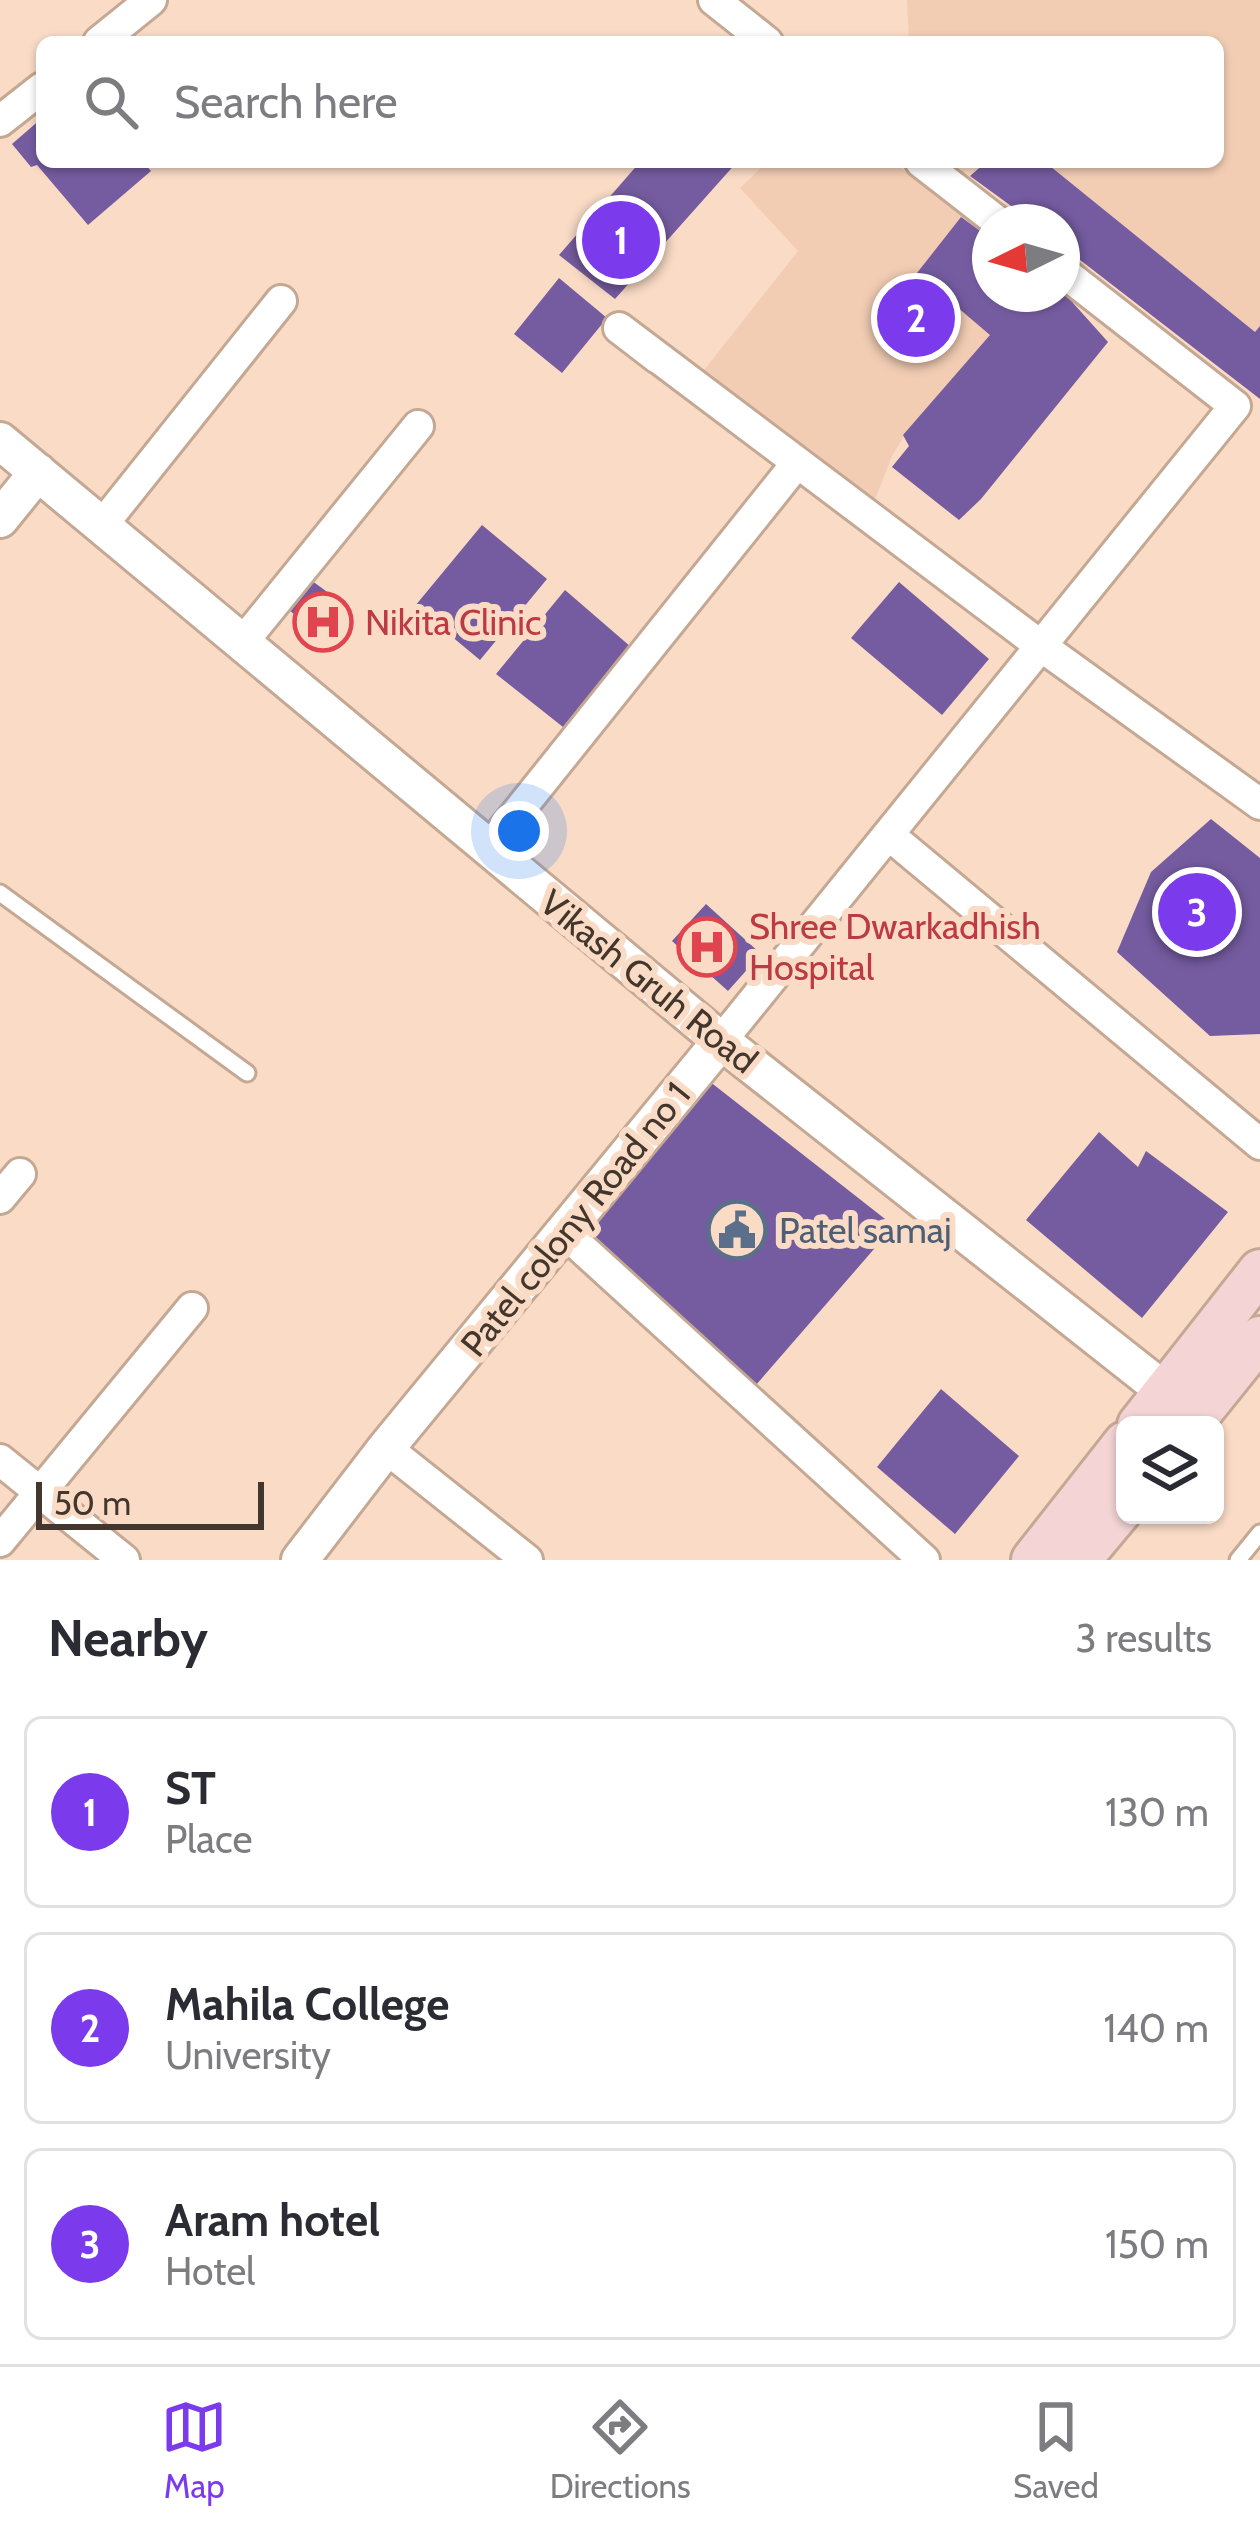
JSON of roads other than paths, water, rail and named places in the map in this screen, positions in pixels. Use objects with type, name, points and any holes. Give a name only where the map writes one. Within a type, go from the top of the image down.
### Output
[{"type":"main road","points":[[1173,1414],[1260,1271]]},
{"type":"main road","points":[[1173,1414],[1260,1338]]},
{"type":"main road","points":[[1033,1560],[1116,1454]]},
{"type":"main road","points":[[1079,1560],[1116,1515]]},
{"type":"street","points":[[106,36],[151,0]]},
{"type":"street","points":[[714,0],[759,36]]},
{"type":"street","points":[[0,121],[36,93]]},
{"type":"street","points":[[930,168],[975,204]]},
{"type":"street","name":"Patel colony Road no 1","points":[[300,1560],[386,1448],[1235,406],[1080,286]]},
{"type":"street","points":[[103,524],[281,301]]},
{"type":"street","points":[[658,358],[1260,804]]},
{"type":"street","points":[[242,643],[418,426]]},
{"type":"street","name":"Vikash Gruh Road","points":[[0,441],[1173,1414]]},
{"type":"street","points":[[488,849],[797,463]]},
{"type":"street","points":[[0,518],[38,472]]},
{"type":"street","points":[[890,835],[1260,1144]]},
{"type":"street","points":[[0,1198],[20,1174]]},
{"type":"street","points":[[565,1233],[924,1560]]},
{"type":"street","points":[[0,1541],[192,1308]]},
{"type":"street","points":[[386,1448],[527,1560]]},
{"type":"street","points":[[0,1460],[124,1560]]},
{"type":"lane","points":[[0,893],[248,1073]]},
{"type":"lane","points":[[1238,1560],[1260,1533]]},
{"type":"place","name":"ST","points":[[621,240]]},
{"type":"place","name":"Mahila College","points":[[916,318]]},
{"type":"place","name":"Nikita Clinic","points":[[323,622]]},
{"type":"place","name":"Aram hotel","points":[[1197,912]]},
{"type":"place","name":"Shree Dwarkadhish Hospital","points":[[707,947]]},
{"type":"place","name":"Patel samaj","points":[[737,1230]]}]
